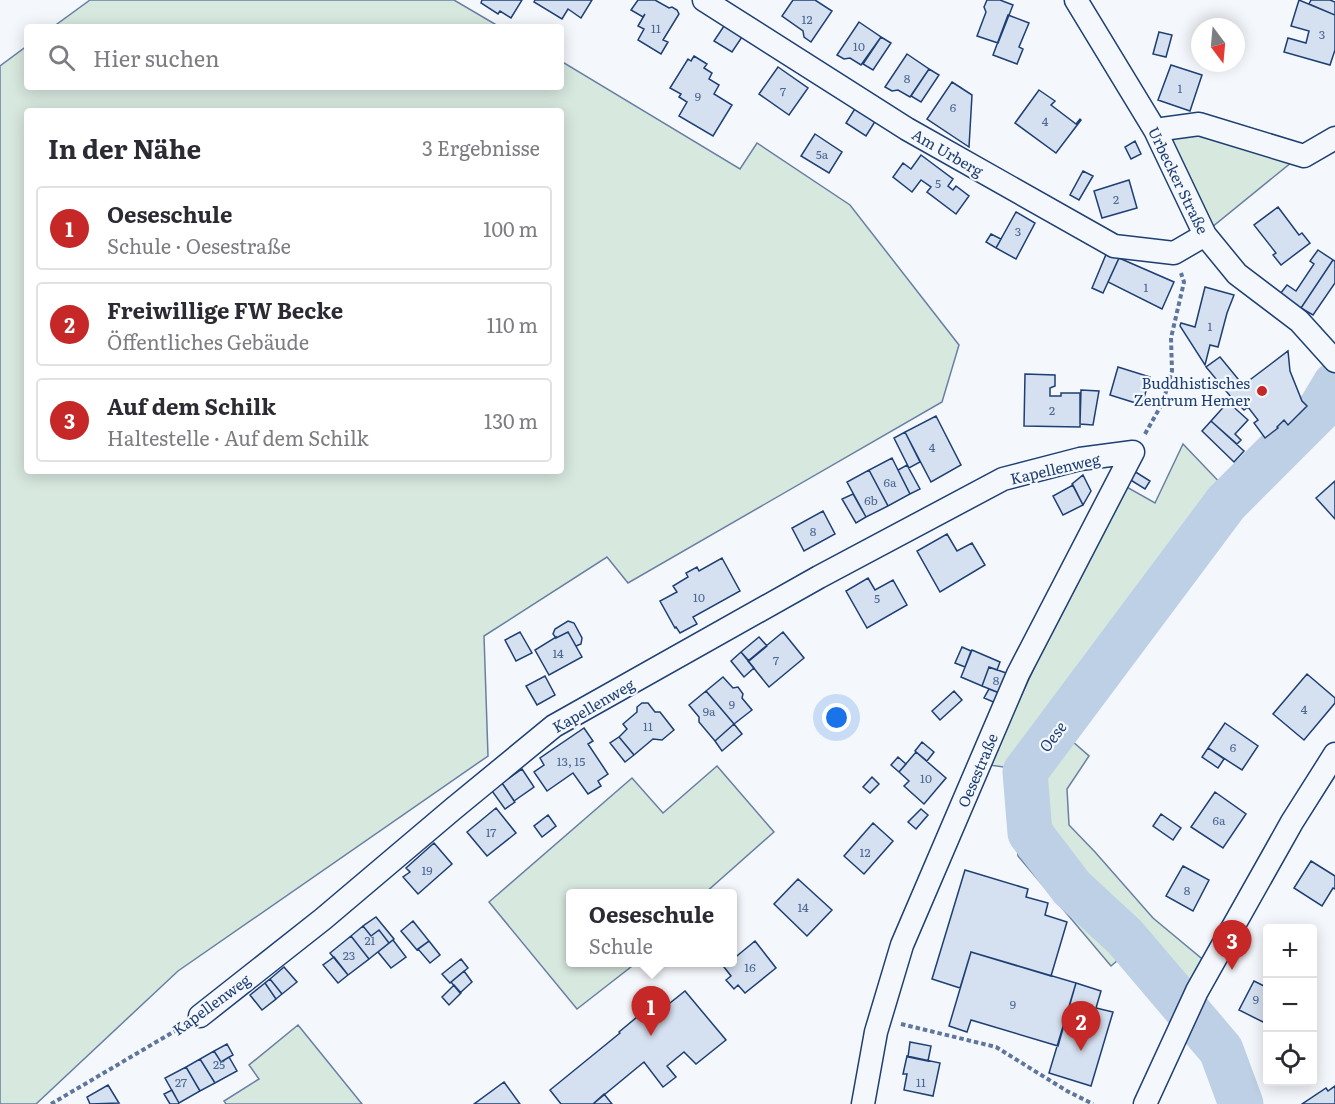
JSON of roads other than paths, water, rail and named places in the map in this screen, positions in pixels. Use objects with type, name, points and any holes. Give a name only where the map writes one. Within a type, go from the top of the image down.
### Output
[{"type":"street","name":"Am Urberg","points":[[704,0],[907,129],[1114,246],[1174,253],[1205,235]]},
{"type":"street","name":"Urbecker Straße","points":[[1076,0],[1155,130],[1205,235],[1237,274],[1299,321],[1335,361]]},
{"type":"street","points":[[1155,130],[1199,124],[1304,156],[1335,138]]},
{"type":"street","name":"Kapellenweg","points":[[200,1016],[323,920],[554,726],[819,577],[1003,480],[1080,459],[1133,452]]},
{"type":"street","name":"Oesestraße","points":[[863,1104],[876,1032],[902,945],[1018,674],[1133,452]]},
{"type":"street","points":[[1145,1104],[1197,991],[1292,822],[1335,754]]},
{"type":"waterway","name":"Oese","points":[[1241,1104],[1221,1050],[1125,937],[1072,888],[1030,833],[1025,772],[1226,503],[1320,409],[1335,384]]},
{"type":"place","name":"Buddhistisches Zentrum Hemer","points":[[1262,391]]},
{"type":"place","name":"Auf dem Schilk","points":[[1232,970]]},
{"type":"place","name":"Oeseschule","points":[[651,1036]]},
{"type":"place","name":"Freiwillige FW Becke","points":[[1081,1051]]}]
